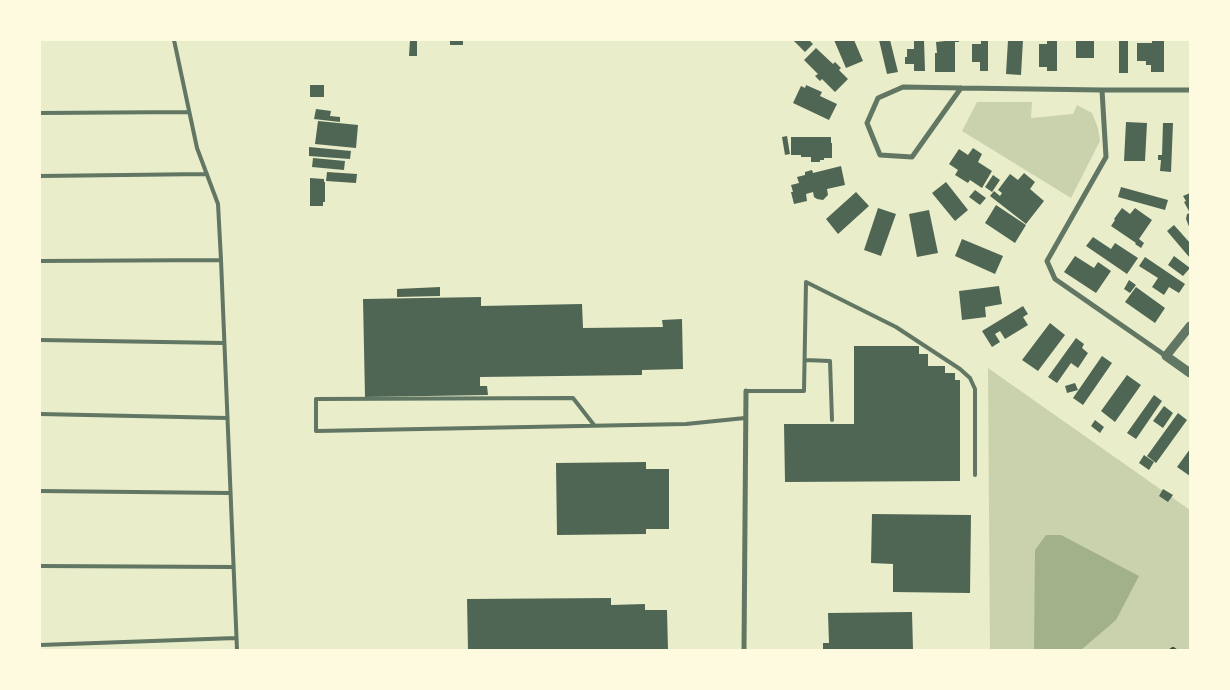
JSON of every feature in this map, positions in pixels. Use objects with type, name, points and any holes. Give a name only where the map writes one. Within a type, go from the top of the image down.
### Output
[{"type":"street","points":[[961,88],[912,157],[880,156],[867,123],[878,98],[903,88],[961,88],[1102,90],[1190,90]]},
{"type":"street","points":[[1102,90],[1106,157],[1047,261],[1055,279],[1190,373]]},
{"type":"street","points":[[1166,356],[1190,326]]},
{"type":"street","points":[[744,650],[746,391]]},
{"type":"lane","points":[[174,40],[198,148],[218,204],[237,650]]},
{"type":"lane","points":[[40,113],[190,112]]},
{"type":"lane","points":[[40,176],[207,174]]},
{"type":"lane","points":[[40,261],[221,260]]},
{"type":"lane","points":[[746,391],[804,391],[806,282],[896,327],[960,369],[970,378],[975,390],[975,475]]},
{"type":"lane","points":[[40,340],[224,343]]},
{"type":"lane","points":[[805,360],[830,361],[832,420]]},
{"type":"lane","points":[[594,425],[573,398],[316,399],[316,431],[686,424],[745,418]]},
{"type":"lane","points":[[40,414],[227,418]]},
{"type":"lane","points":[[40,490],[230,493]]},
{"type":"lane","points":[[40,566],[234,567]]},
{"type":"lane","points":[[40,645],[236,638]]},
{"type":"path","points":[[1170,650],[1173,648],[1176,650]]},
{"type":"shaded area","points":[[977,102],[1032,102],[1031,118],[1073,114],[1077,105],[1092,113],[1098,128],[1100,141],[1071,198],[962,131]]},
{"type":"shaded area","points":[[988,368],[1190,510],[1190,650],[990,650]]},
{"type":"shaded area","points":[[1046,535],[1061,535],[1139,576],[1116,620],[1081,650],[1034,650],[1035,550]]},
{"type":"building","points":[[410,40],[417,40],[417,56],[409,56]]},
{"type":"building","points":[[450,40],[463,40],[463,45],[450,45]]},
{"type":"building","points":[[793,40],[809,40],[813,44],[805,52]]},
{"type":"building","points":[[834,40],[854,40],[863,61],[846,68]]},
{"type":"building","points":[[879,40],[890,40],[898,72],[887,74]]},
{"type":"building","points":[[914,40],[924,40],[925,71],[914,71],[914,64],[905,64],[907,49],[914,49]]},
{"type":"building","points":[[959,40],[959,42],[955,42],[955,72],[935,72],[936,42]]},
{"type":"building","points":[[981,40],[988,40],[988,71],[980,71],[980,62],[972,62],[972,44],[981,44]]},
{"type":"building","points":[[1008,40],[1023,40],[1021,75],[1006,74]]},
{"type":"building","points":[[1047,40],[1057,40],[1057,71],[1047,71],[1047,67],[1039,67],[1039,44],[1047,44]]},
{"type":"building","points":[[1076,40],[1094,40],[1094,58],[1076,58]]},
{"type":"building","points":[[1119,40],[1128,40],[1128,73],[1119,73]]},
{"type":"building","points":[[1152,40],[1164,40],[1164,72],[1151,72],[1151,65],[1146,65],[1146,61],[1137,61],[1137,43],[1152,43]]},
{"type":"building","points":[[816,48],[833,64],[835,62],[841,68],[839,70],[848,79],[835,92],[822,79],[820,81],[815,76],[818,74],[804,60]]},
{"type":"building","points":[[310,85],[324,85],[324,97],[310,97]]},
{"type":"building","points":[[806,85],[822,92],[820,96],[837,104],[829,120],[793,103],[801,86],[805,88]]},
{"type":"building","points":[[316,109],[331,111],[330,116],[340,117],[340,122],[314,119]]},
{"type":"building","points":[[318,121],[358,125],[356,148],[315,144]]},
{"type":"building","points":[[1126,122],[1147,123],[1145,161],[1124,161]]},
{"type":"building","points":[[1163,123],[1173,123],[1171,172],[1160,171],[1161,160],[1158,160],[1158,155],[1162,155]]},
{"type":"building","points":[[787,136],[790,154],[785,155],[782,137]]},
{"type":"building","points":[[791,137],[831,137],[832,158],[824,158],[820,162],[811,162],[811,157],[791,155]]},
{"type":"building","points":[[309,147],[351,151],[350,159],[309,156]]},
{"type":"building","points":[[973,148],[982,154],[978,162],[992,171],[982,188],[970,180],[968,183],[955,175],[958,170],[949,164],[959,149],[968,155]]},
{"type":"building","points":[[313,158],[345,161],[344,170],[312,167]]},
{"type":"building","points":[[841,166],[845,185],[827,189],[828,195],[823,200],[814,197],[813,192],[806,194],[807,201],[794,204],[791,185],[799,183],[797,177],[805,175],[805,172],[812,170],[813,173]]},
{"type":"building","points":[[327,172],[357,174],[356,183],[326,181]]},
{"type":"building","points":[[1024,173],[1035,182],[1030,189],[1044,201],[1026,224],[990,196],[994,191],[1000,196],[1002,193],[998,190],[1010,174],[1018,180]]},
{"type":"building","points":[[993,175],[1000,180],[992,192],[985,187]]},
{"type":"building","points":[[310,178],[324,179],[325,202],[323,202],[323,206],[310,206]]},
{"type":"building","points":[[946,182],[968,210],[955,221],[932,193]]},
{"type":"building","points":[[1121,187],[1168,200],[1165,210],[1118,197]]},
{"type":"building","points":[[975,190],[986,198],[980,205],[969,197]]},
{"type":"building","points":[[856,192],[869,206],[838,234],[826,219]]},
{"type":"building","points":[[1190,193],[1190,213],[1183,196]]},
{"type":"building","points":[[996,205],[1026,225],[1015,243],[985,223]]},
{"type":"building","points":[[878,208],[896,214],[881,256],[864,250]]},
{"type":"building","points":[[1122,208],[1130,214],[1135,208],[1152,220],[1139,239],[1144,243],[1141,248],[1111,226]]},
{"type":"building","points":[[929,210],[938,253],[917,257],[909,214]]},
{"type":"building","points":[[1190,213],[1190,229],[1186,219],[1187,214]]},
{"type":"building","points":[[1174,225],[1190,243],[1190,258],[1167,231]]},
{"type":"building","points":[[1093,237],[1111,249],[1115,243],[1138,258],[1127,274],[1086,246]]},
{"type":"building","points":[[962,239],[1003,256],[995,274],[955,256]]},
{"type":"building","points":[[1075,256],[1094,268],[1098,262],[1111,271],[1096,293],[1064,272]]},
{"type":"building","points":[[1174,256],[1190,268],[1183,276],[1168,265]]},
{"type":"building","points":[[1145,257],[1185,284],[1179,293],[1169,287],[1164,295],[1152,287],[1158,278],[1139,266]]},
{"type":"building","points":[[1129,280],[1136,285],[1130,293],[1124,289]]},
{"type":"building","points":[[999,286],[1002,304],[985,307],[986,317],[962,320],[959,291]]},
{"type":"building","points":[[440,287],[440,296],[397,297],[397,289]]},
{"type":"building","points":[[1136,287],[1165,308],[1155,323],[1125,302]]},
{"type":"building","points":[[481,297],[481,306],[582,304],[583,328],[663,327],[662,320],[682,319],[683,369],[642,370],[642,375],[480,377],[480,386],[487,386],[488,395],[365,397],[363,299]]},
{"type":"building","points":[[1023,306],[1028,314],[1023,317],[1028,325],[1005,339],[1000,331],[995,334],[1000,342],[992,347],[982,331]]},
{"type":"building","points":[[1050,323],[1065,335],[1038,371],[1022,360]]},
{"type":"building","points":[[1076,338],[1084,344],[1082,348],[1088,353],[1078,368],[1071,363],[1057,383],[1048,377]]},
{"type":"building","points":[[854,346],[919,346],[919,354],[928,354],[928,366],[945,366],[945,373],[955,373],[955,380],[960,380],[960,481],[785,482],[784,424],[854,424]]},
{"type":"building","points":[[1102,356],[1112,363],[1083,405],[1073,398]]},
{"type":"building","points":[[1127,375],[1141,385],[1115,422],[1101,411]]},
{"type":"building","points":[[1075,383],[1078,390],[1067,393],[1065,386]]},
{"type":"building","points":[[1154,395],[1162,401],[1136,439],[1127,433]]},
{"type":"building","points":[[1164,406],[1173,413],[1163,428],[1153,421]]},
{"type":"building","points":[[1178,413],[1187,420],[1156,463],[1147,456]]},
{"type":"building","points":[[1095,420],[1104,427],[1100,433],[1091,426]]},
{"type":"building","points":[[1190,449],[1190,476],[1177,467]]},
{"type":"building","points":[[1144,455],[1154,462],[1149,470],[1139,463]]},
{"type":"building","points":[[646,462],[646,469],[669,469],[669,529],[646,529],[646,534],[557,535],[556,463]]},
{"type":"building","points":[[1163,489],[1173,495],[1168,502],[1159,496]]},
{"type":"building","points":[[872,514],[971,515],[970,593],[893,592],[893,564],[871,563]]},
{"type":"building","points":[[611,598],[611,605],[645,604],[645,610],[667,610],[668,650],[468,650],[467,599]]},
{"type":"building","points":[[912,612],[913,650],[823,650],[823,643],[829,643],[828,613]]}]
